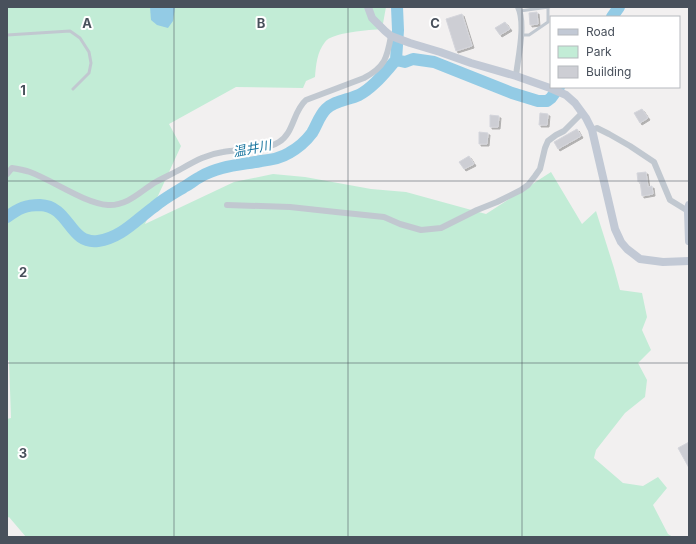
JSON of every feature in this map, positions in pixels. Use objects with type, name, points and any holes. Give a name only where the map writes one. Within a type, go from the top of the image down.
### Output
[{"type":"street","points":[[368,7],[372,18],[385,32],[391,36],[550,88],[563,94],[575,103],[586,118],[592,130],[615,228],[621,242],[627,249],[640,259],[663,262],[689,261]]},
{"type":"street","points":[[516,76],[521,35],[519,9]]},
{"type":"street","points":[[7,174],[10,167],[30,172],[98,203],[110,205],[123,202],[134,197],[154,183],[201,158],[222,152],[262,148],[278,143],[289,132],[295,115],[301,104],[306,100],[364,78],[377,69],[383,63],[388,53],[391,36]]},
{"type":"street","points":[[227,205],[290,207],[363,214],[384,217],[420,230],[441,228],[521,190],[540,169],[544,148],[548,141],[564,131],[582,113]]},
{"type":"street","points":[[592,130],[597,128],[609,134],[654,162],[670,200],[688,208],[689,241]]},
{"type":"lane","points":[[519,9],[549,7],[548,22],[529,35],[521,35]]},
{"type":"lane","points":[[7,35],[70,31],[80,38],[89,52],[91,63],[89,73],[73,89]]},
{"type":"green space","points":[[7,7],[386,7],[382,29],[343,34],[335,36],[325,42],[316,63],[315,77],[306,81],[303,88],[236,87],[169,124],[181,146],[145,224],[234,182],[273,174],[305,177],[371,189],[406,192],[486,214],[551,172],[582,224],[596,211],[620,290],[642,293],[647,317],[642,330],[651,350],[638,363],[647,380],[645,397],[625,413],[596,450],[594,458],[623,483],[643,486],[658,477],[667,488],[653,505],[668,534],[673,537],[26,537],[9,517],[7,518],[7,419],[11,418],[9,361],[7,359]]},
{"type":"water","points":[[150,7],[175,7],[173,21],[168,28],[157,25],[151,20]]},
{"type":"building","points":[[537,12],[538,24],[530,25],[529,13]]},
{"type":"building","points":[[462,14],[472,46],[456,51],[446,19]]},
{"type":"building","points":[[505,22],[510,29],[500,35],[495,28]]},
{"type":"building","points":[[642,109],[648,118],[640,123],[634,113]]},
{"type":"building","points":[[540,113],[548,114],[547,125],[539,125]]},
{"type":"building","points":[[490,115],[499,116],[498,127],[490,127]]},
{"type":"building","points":[[577,129],[581,136],[558,149],[554,142]]},
{"type":"building","points":[[479,132],[488,133],[487,144],[479,144]]},
{"type":"building","points":[[469,156],[474,164],[464,169],[459,162]]},
{"type":"building","points":[[646,172],[648,187],[652,186],[653,194],[642,196],[640,181],[638,182],[637,173]]},
{"type":"building","points":[[689,442],[689,468],[678,448]]},
{"type":"waterway","points":[[396,60],[398,30],[397,7]]},
{"type":"waterway","name":"温井川","points":[[613,16],[619,7]]},
{"type":"waterway","name":"温井川","points":[[396,60],[405,62],[413,59],[434,62],[512,93],[538,101],[547,101],[558,88]]},
{"type":"waterway","name":"温井川","points":[[7,217],[15,211],[23,208],[40,205],[50,207],[58,212],[75,232],[88,241],[98,241],[114,236],[128,228],[157,204],[207,173],[229,166],[276,158],[292,151],[310,136],[329,106],[355,97],[370,88],[396,60]]}]
